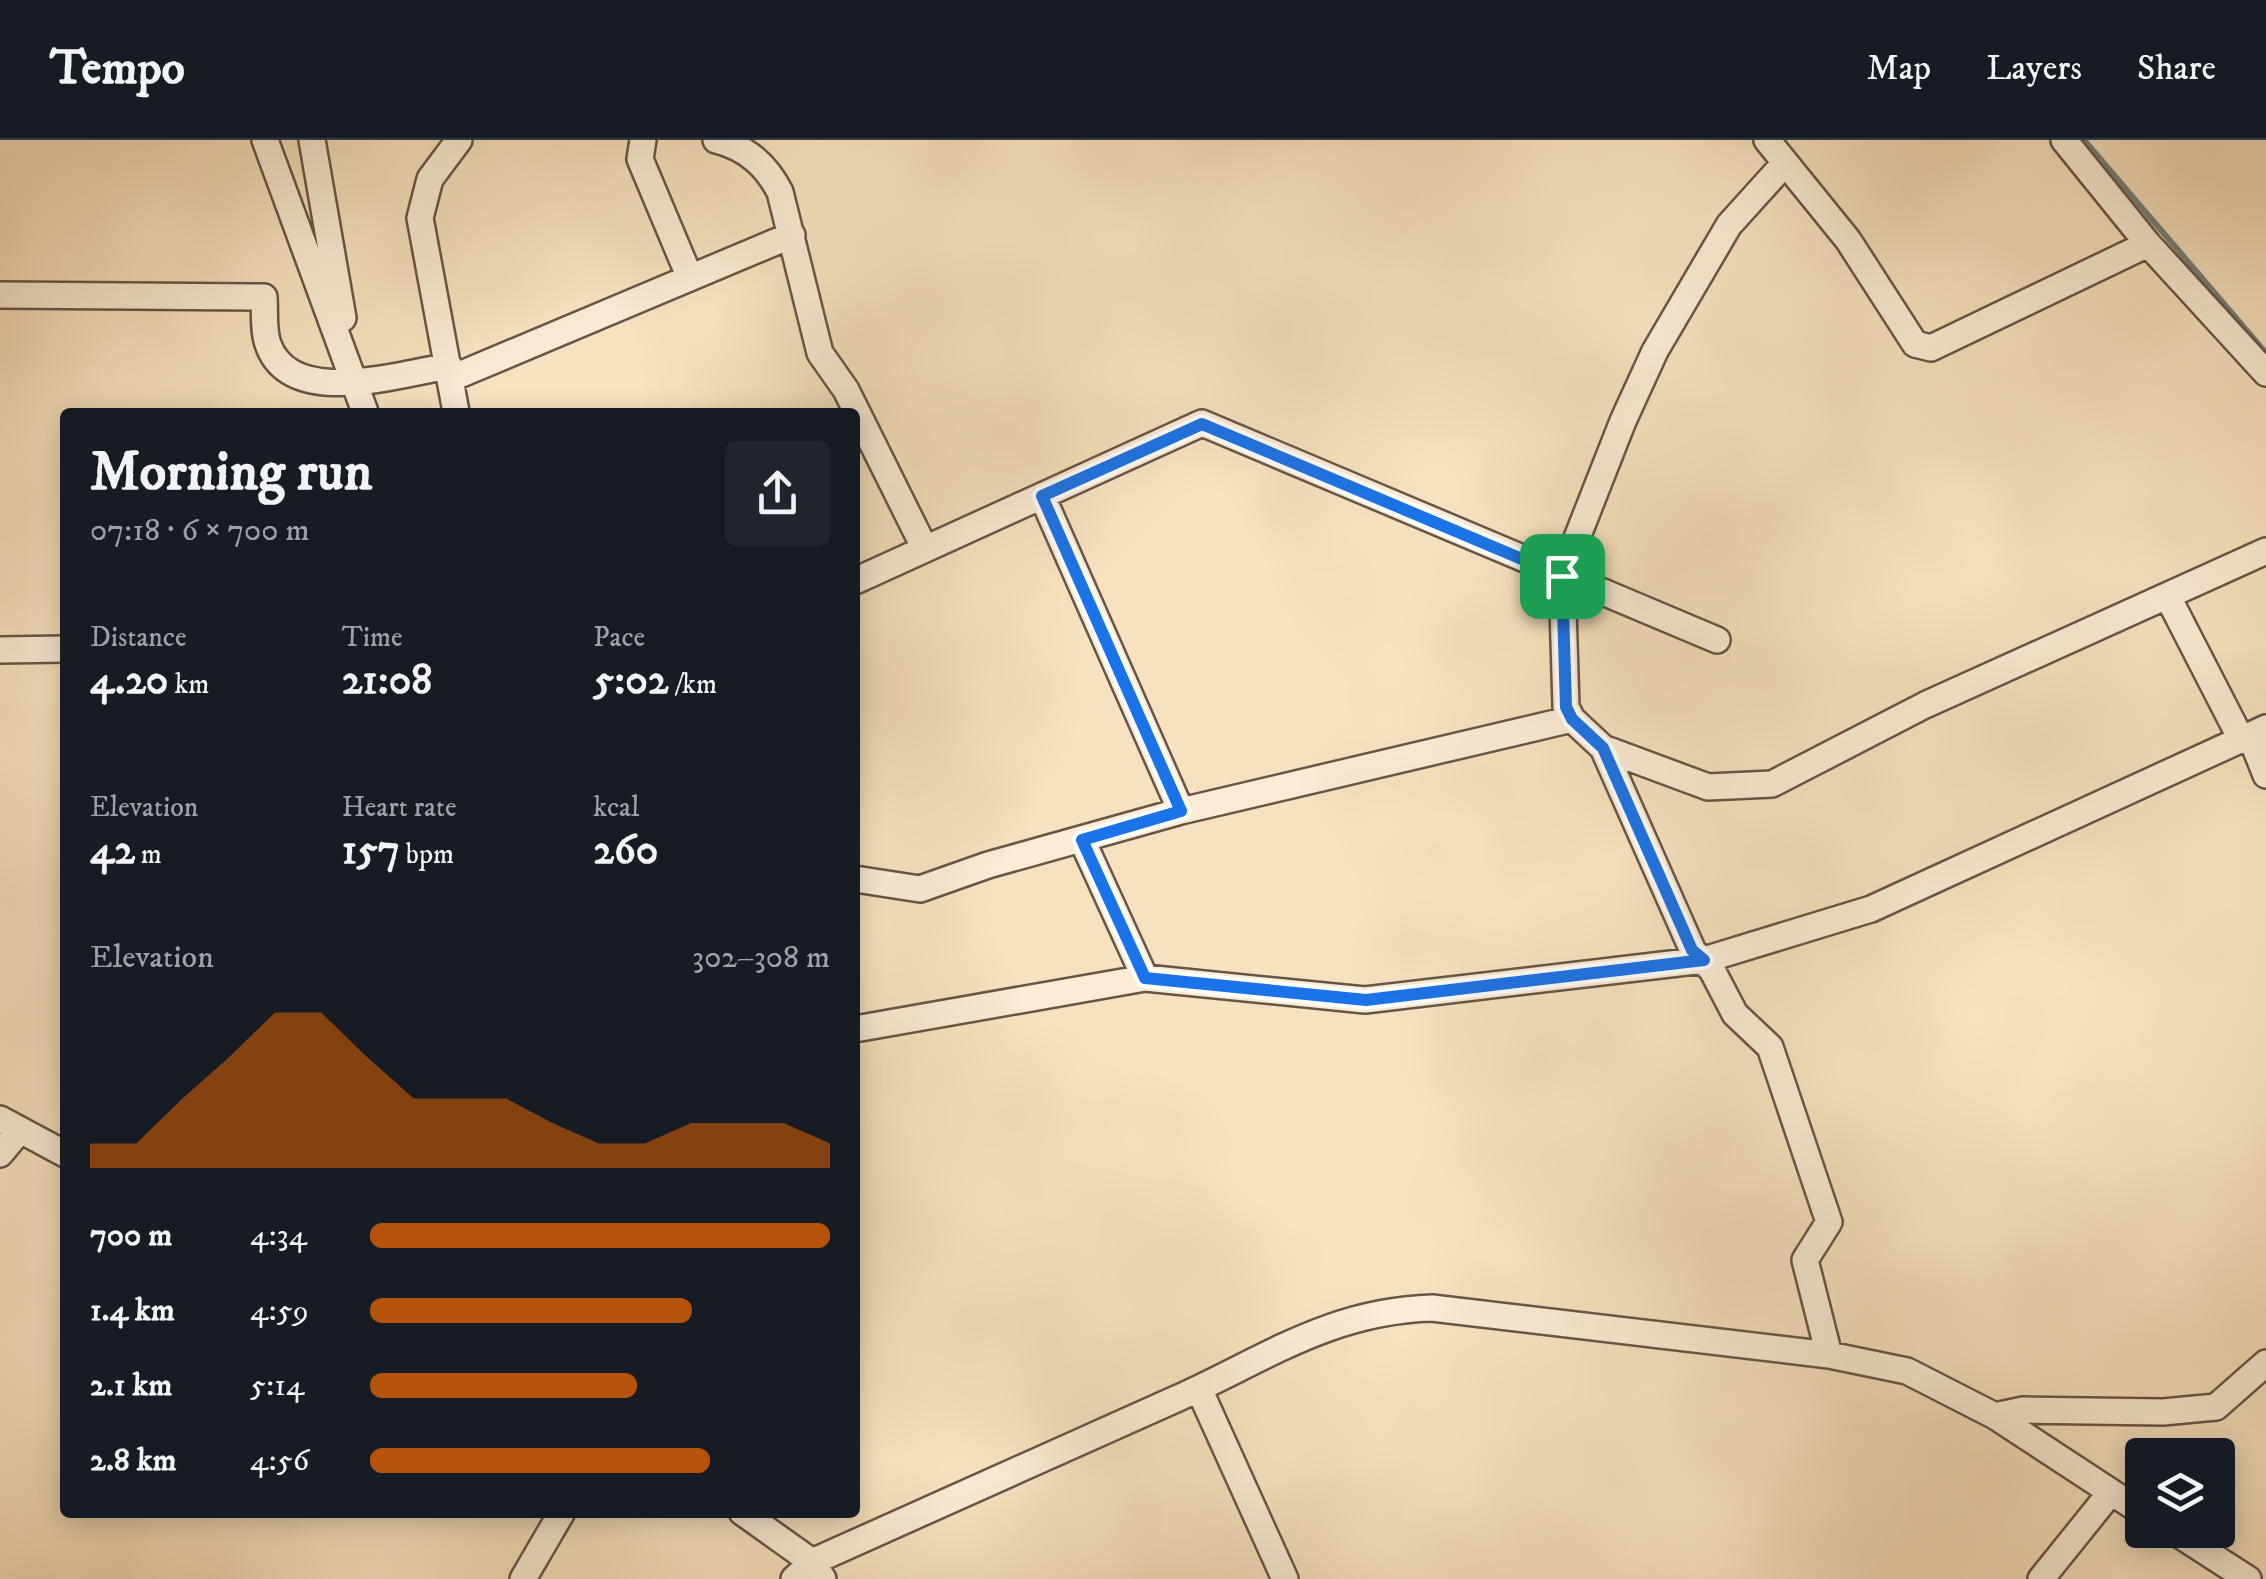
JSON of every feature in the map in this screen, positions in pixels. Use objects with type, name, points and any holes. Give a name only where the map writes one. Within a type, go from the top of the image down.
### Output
[{"type":"street","points":[[264,140],[364,408]]},
{"type":"street","points":[[312,140],[354,382]]},
{"type":"street","points":[[455,408],[420,218],[430,179],[459,140]]},
{"type":"street","points":[[643,140],[640,159],[690,278]]},
{"type":"street","points":[[716,140],[751,156],[768,169],[792,235],[820,353],[855,408]]},
{"type":"street","points":[[1766,140],[1848,240],[1915,344],[1931,348],[2148,244]]},
{"type":"street","points":[[2064,140],[2148,244],[2266,372]]},
{"type":"street","points":[[1786,163],[1730,225],[1655,351],[1562,576],[1566,707],[1572,719],[1603,748],[1708,787],[1772,784],[1925,705],[2266,550]]},
{"type":"street","points":[[0,295],[264,296],[267,343],[283,370],[315,382],[354,382],[450,372],[792,235]]},
{"type":"street","points":[[860,418],[925,549]]},
{"type":"street","points":[[860,579],[1202,424],[1717,640]]},
{"type":"street","points":[[1042,496],[1181,811]]},
{"type":"street","points":[[2168,597],[2252,734],[2266,775]]},
{"type":"street","points":[[0,650],[60,649]]},
{"type":"street","points":[[860,880],[920,889],[988,864],[1181,811],[1572,719]]},
{"type":"street","points":[[860,1028],[1145,978],[1366,1000],[1704,960],[1871,909],[2252,734]]},
{"type":"street","points":[[1603,748],[1692,950],[1704,960],[1735,1014],[1770,1047],[1829,1222],[1806,1260],[1828,1355]]},
{"type":"street","points":[[1082,840],[1145,978]]},
{"type":"street","points":[[0,1154],[10,1124],[60,1151]]},
{"type":"street","points":[[756,1518],[810,1573],[1199,1389],[1279,1346],[1382,1310],[1432,1308],[1828,1355],[1908,1371],[1995,1416],[2125,1501]]},
{"type":"street","points":[[1995,1416],[2023,1410],[2163,1412],[2216,1407],[2266,1362]]},
{"type":"street","points":[[1199,1389],[1286,1579]]},
{"type":"street","points":[[2041,1579],[2111,1492]]},
{"type":"street","points":[[524,1579],[559,1518]]},
{"type":"street","points":[[2200,1548],[2248,1579]]},
{"type":"waterway","points":[[2084,140],[2266,353]]},
{"type":"route","points":[[1202,424],[1562,576],[1566,707],[1572,719],[1603,748],[1621,798],[1692,950],[1704,960],[1366,1000],[1145,978],[1082,840],[1181,811],[1042,496],[1202,424]]}]
